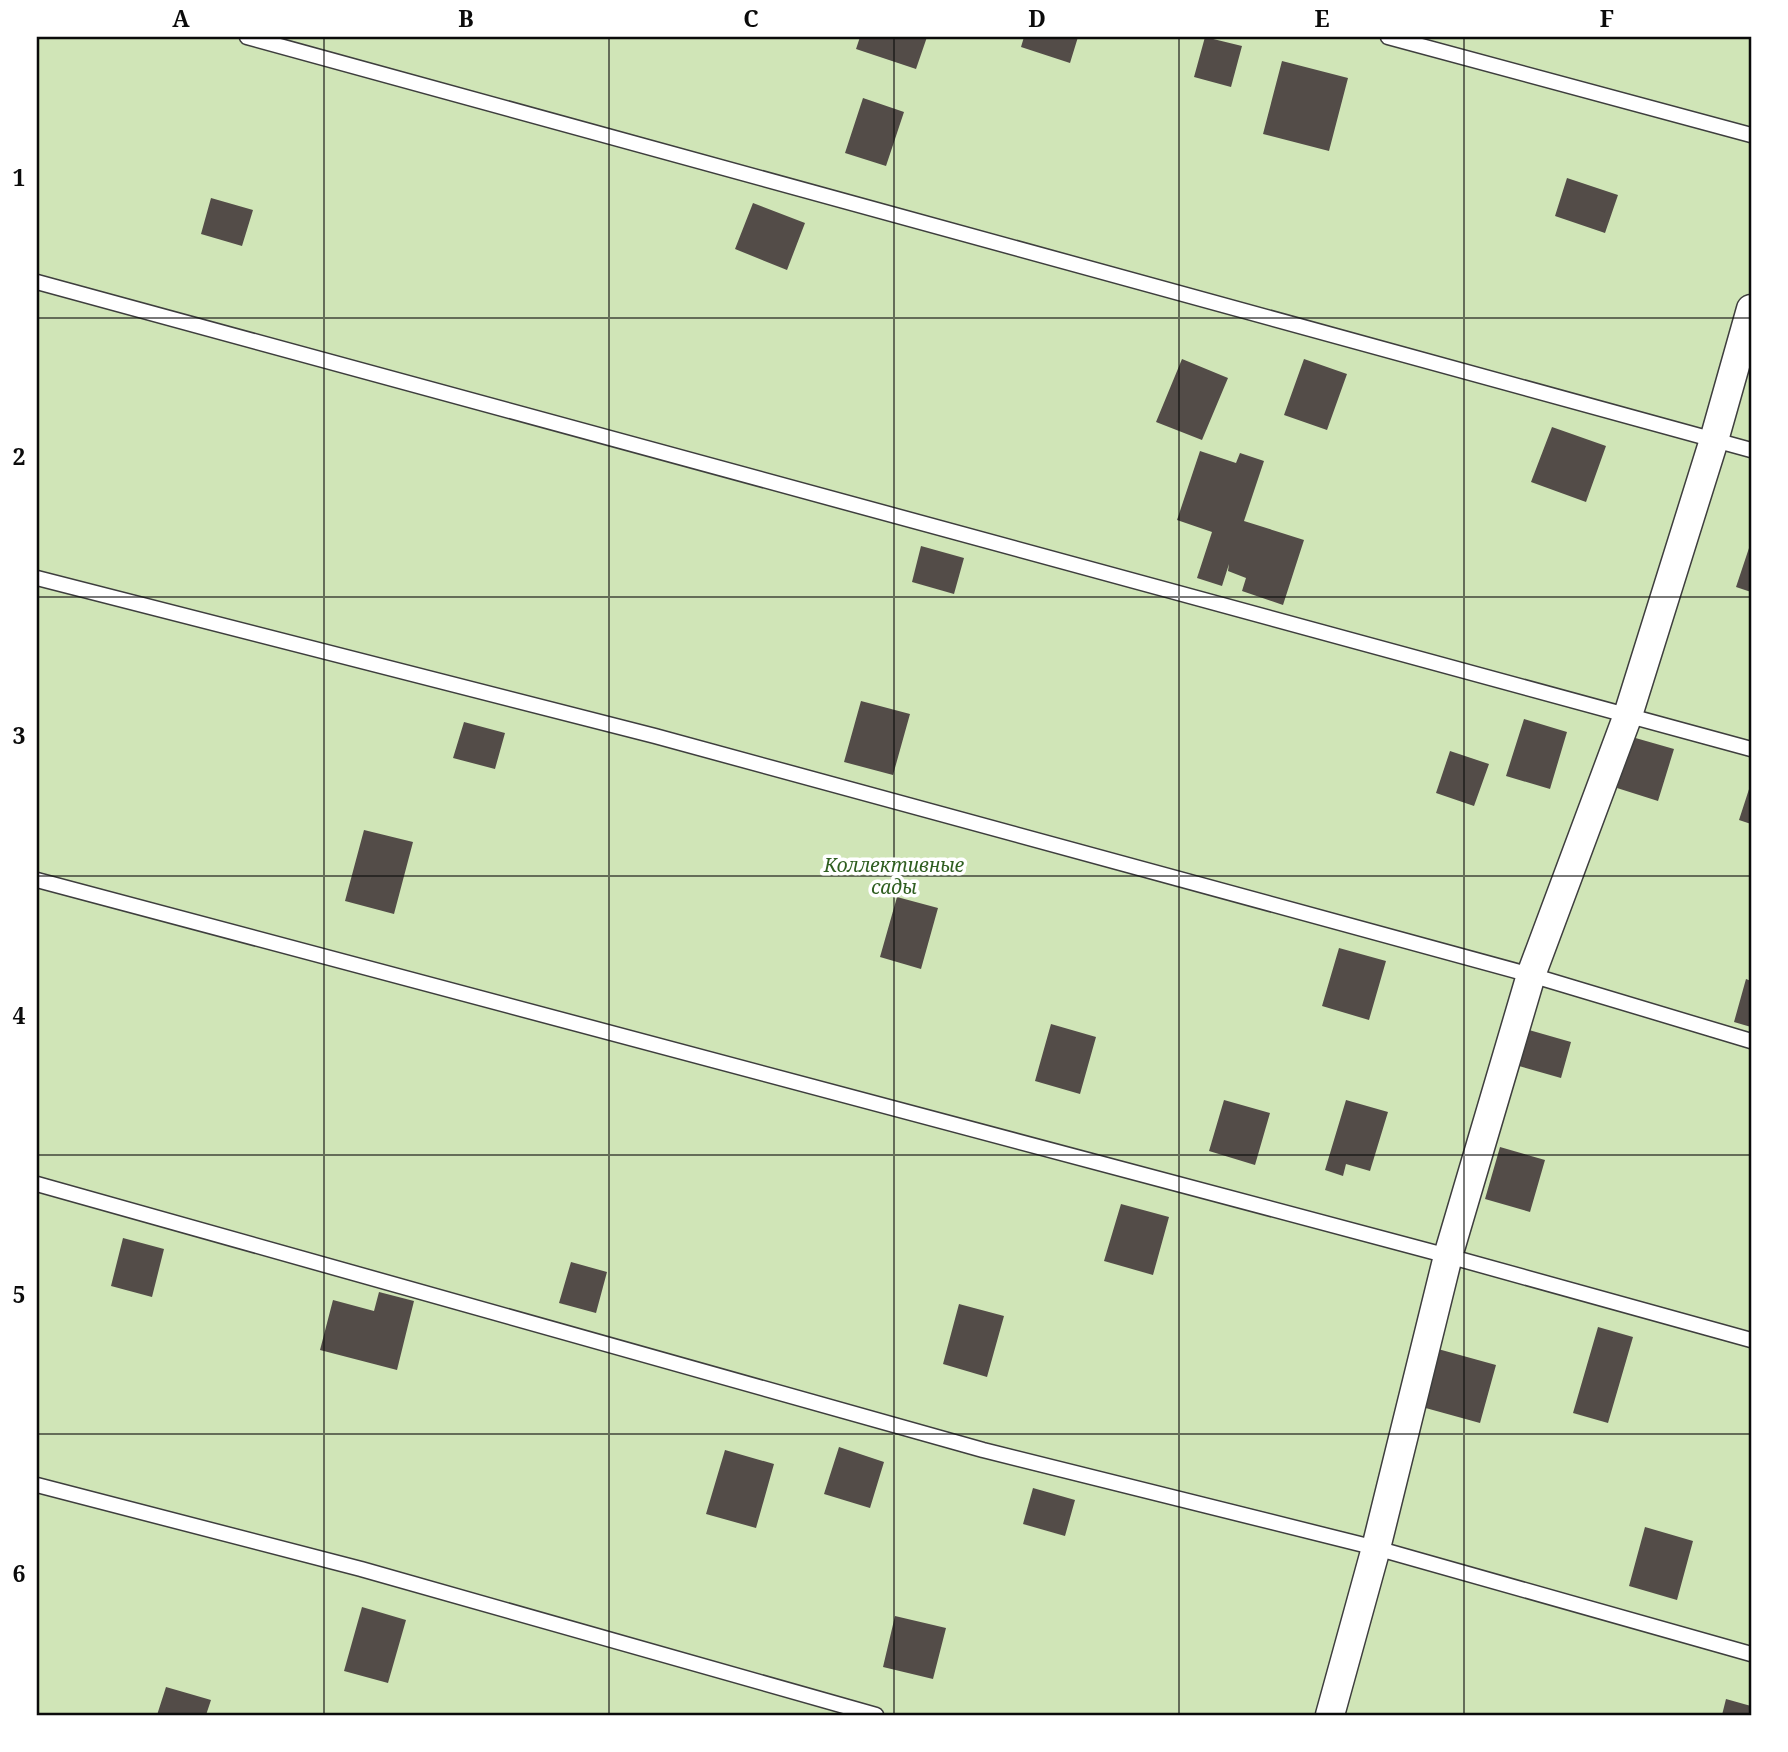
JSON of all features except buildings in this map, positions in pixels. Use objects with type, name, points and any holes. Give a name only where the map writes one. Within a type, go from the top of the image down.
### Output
[{"type":"street","points":[[1330,1715],[1376,1548],[1448,1256],[1531,975],[1628,715],[1714,440],[1751,309]]},
{"type":"lane","points":[[247,37],[1751,450]]},
{"type":"lane","points":[[1388,37],[1751,135]]},
{"type":"lane","points":[[37,282],[1751,749]]},
{"type":"lane","points":[[37,578],[655,736],[1531,975],[1751,1041]]},
{"type":"lane","points":[[37,880],[1448,1256],[1751,1340]]},
{"type":"lane","points":[[37,1184],[983,1450],[1376,1548],[1751,1654]]},
{"type":"lane","points":[[37,1485],[361,1569],[876,1715]]},
{"type":"green space","name":"Коллективные сады","points":[[37,37],[1751,37],[1751,1715],[37,1715]]}]
